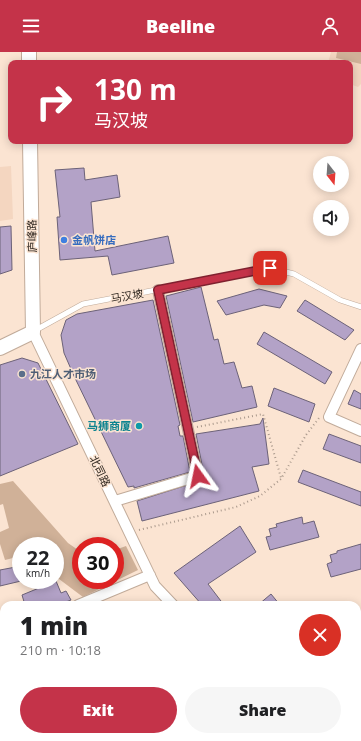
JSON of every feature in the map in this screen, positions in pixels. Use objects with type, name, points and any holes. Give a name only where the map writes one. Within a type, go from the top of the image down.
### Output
[{"type":"main road","name":"庐峰路","points":[[30,144],[33,332]]},
{"type":"main road","points":[[0,348],[33,332]]},
{"type":"street","points":[[115,501],[198,476],[158,290]]},
{"type":"street","name":"北司路","points":[[33,332],[155,586],[169,601]]},
{"type":"street","points":[[361,349],[329,417],[361,431]]},
{"type":"street","points":[[88,601],[150,575]]},
{"type":"lane","name":"马汉坡","points":[[33,332],[83,304],[270,268],[294,274],[340,300],[361,307]]},
{"type":"path","points":[[188,429],[263,414],[281,479]]},
{"type":"path","points":[[130,532],[236,507],[260,496],[281,479],[306,435],[319,418]]},
{"type":"shaded area","points":[[331,52],[361,52],[361,84],[358,87],[353,85],[353,60],[329,60]]},
{"type":"shaded area","points":[[337,52],[361,52],[361,64],[353,62],[353,60],[336,58]]},
{"type":"shaded area","points":[[11,166],[13,219],[0,221],[0,167]]},
{"type":"shaded area","points":[[13,481],[63,537],[12,537],[12,558],[5,560],[0,544],[0,532],[9,528],[3,504],[0,505],[0,484]]},
{"type":"shaded area","points":[[64,538],[72,546],[72,589],[64,583]]},
{"type":"shaded area","points":[[126,546],[138,570],[124,577],[124,547]]},
{"type":"shaded area","points":[[72,589],[99,589],[83,597]]},
{"type":"building","points":[[84,168],[85,180],[117,175],[120,197],[91,202],[95,251],[168,236],[174,263],[112,275],[108,256],[60,260],[57,217],[60,217],[55,170]]},
{"type":"building","points":[[11,226],[12,270],[0,274],[0,227]]},
{"type":"building","points":[[201,287],[214,340],[218,339],[224,364],[234,362],[242,388],[252,386],[257,407],[193,422],[166,296]]},
{"type":"building","points":[[259,289],[287,296],[280,308],[264,305],[226,315],[217,301]]},
{"type":"building","name":"马狮商厦","points":[[153,300],[180,425],[178,426],[180,436],[183,436],[190,472],[134,488],[134,486],[128,487],[74,376],[64,353],[61,335],[66,320],[77,314]]},
{"type":"building","points":[[305,300],[354,330],[345,340],[297,311]]},
{"type":"building","points":[[264,332],[332,372],[325,384],[257,344]]},
{"type":"building","points":[[22,358],[38,363],[78,444],[0,476],[0,365]]},
{"type":"building","points":[[274,388],[315,404],[309,422],[268,406]]},
{"type":"building","points":[[354,390],[361,394],[361,409],[348,404]]},
{"type":"building","points":[[263,418],[269,464],[252,467],[259,491],[142,521],[137,501],[203,480],[204,475],[196,434],[260,424]]},
{"type":"building","points":[[329,434],[361,446],[361,463],[323,449]]},
{"type":"building","points":[[303,470],[361,492],[361,506],[298,482]]},
{"type":"building","points":[[302,517],[303,524],[314,521],[319,537],[270,550],[266,537],[271,536],[269,529],[277,527],[276,524]]},
{"type":"building","points":[[240,526],[256,552],[208,584],[221,601],[198,601],[174,573]]},
{"type":"building","points":[[361,544],[361,569],[331,577],[327,564],[332,562],[330,555],[337,553],[337,551]]},
{"type":"building","points":[[12,568],[12,583],[0,586],[0,570]]},
{"type":"building","points":[[37,589],[59,589],[61,593],[66,591],[71,600],[68,601],[24,601],[22,595]]},
{"type":"building","points":[[271,594],[277,601],[263,601]]},
{"type":"place","name":"金帆饼店","points":[[64,240]]},
{"type":"place","name":"九江人才市场","points":[[22,374]]},
{"type":"place","name":"马狮商厦","points":[[139,426]]},
{"type":"route","points":[[198,476],[158,290],[270,268]]}]
